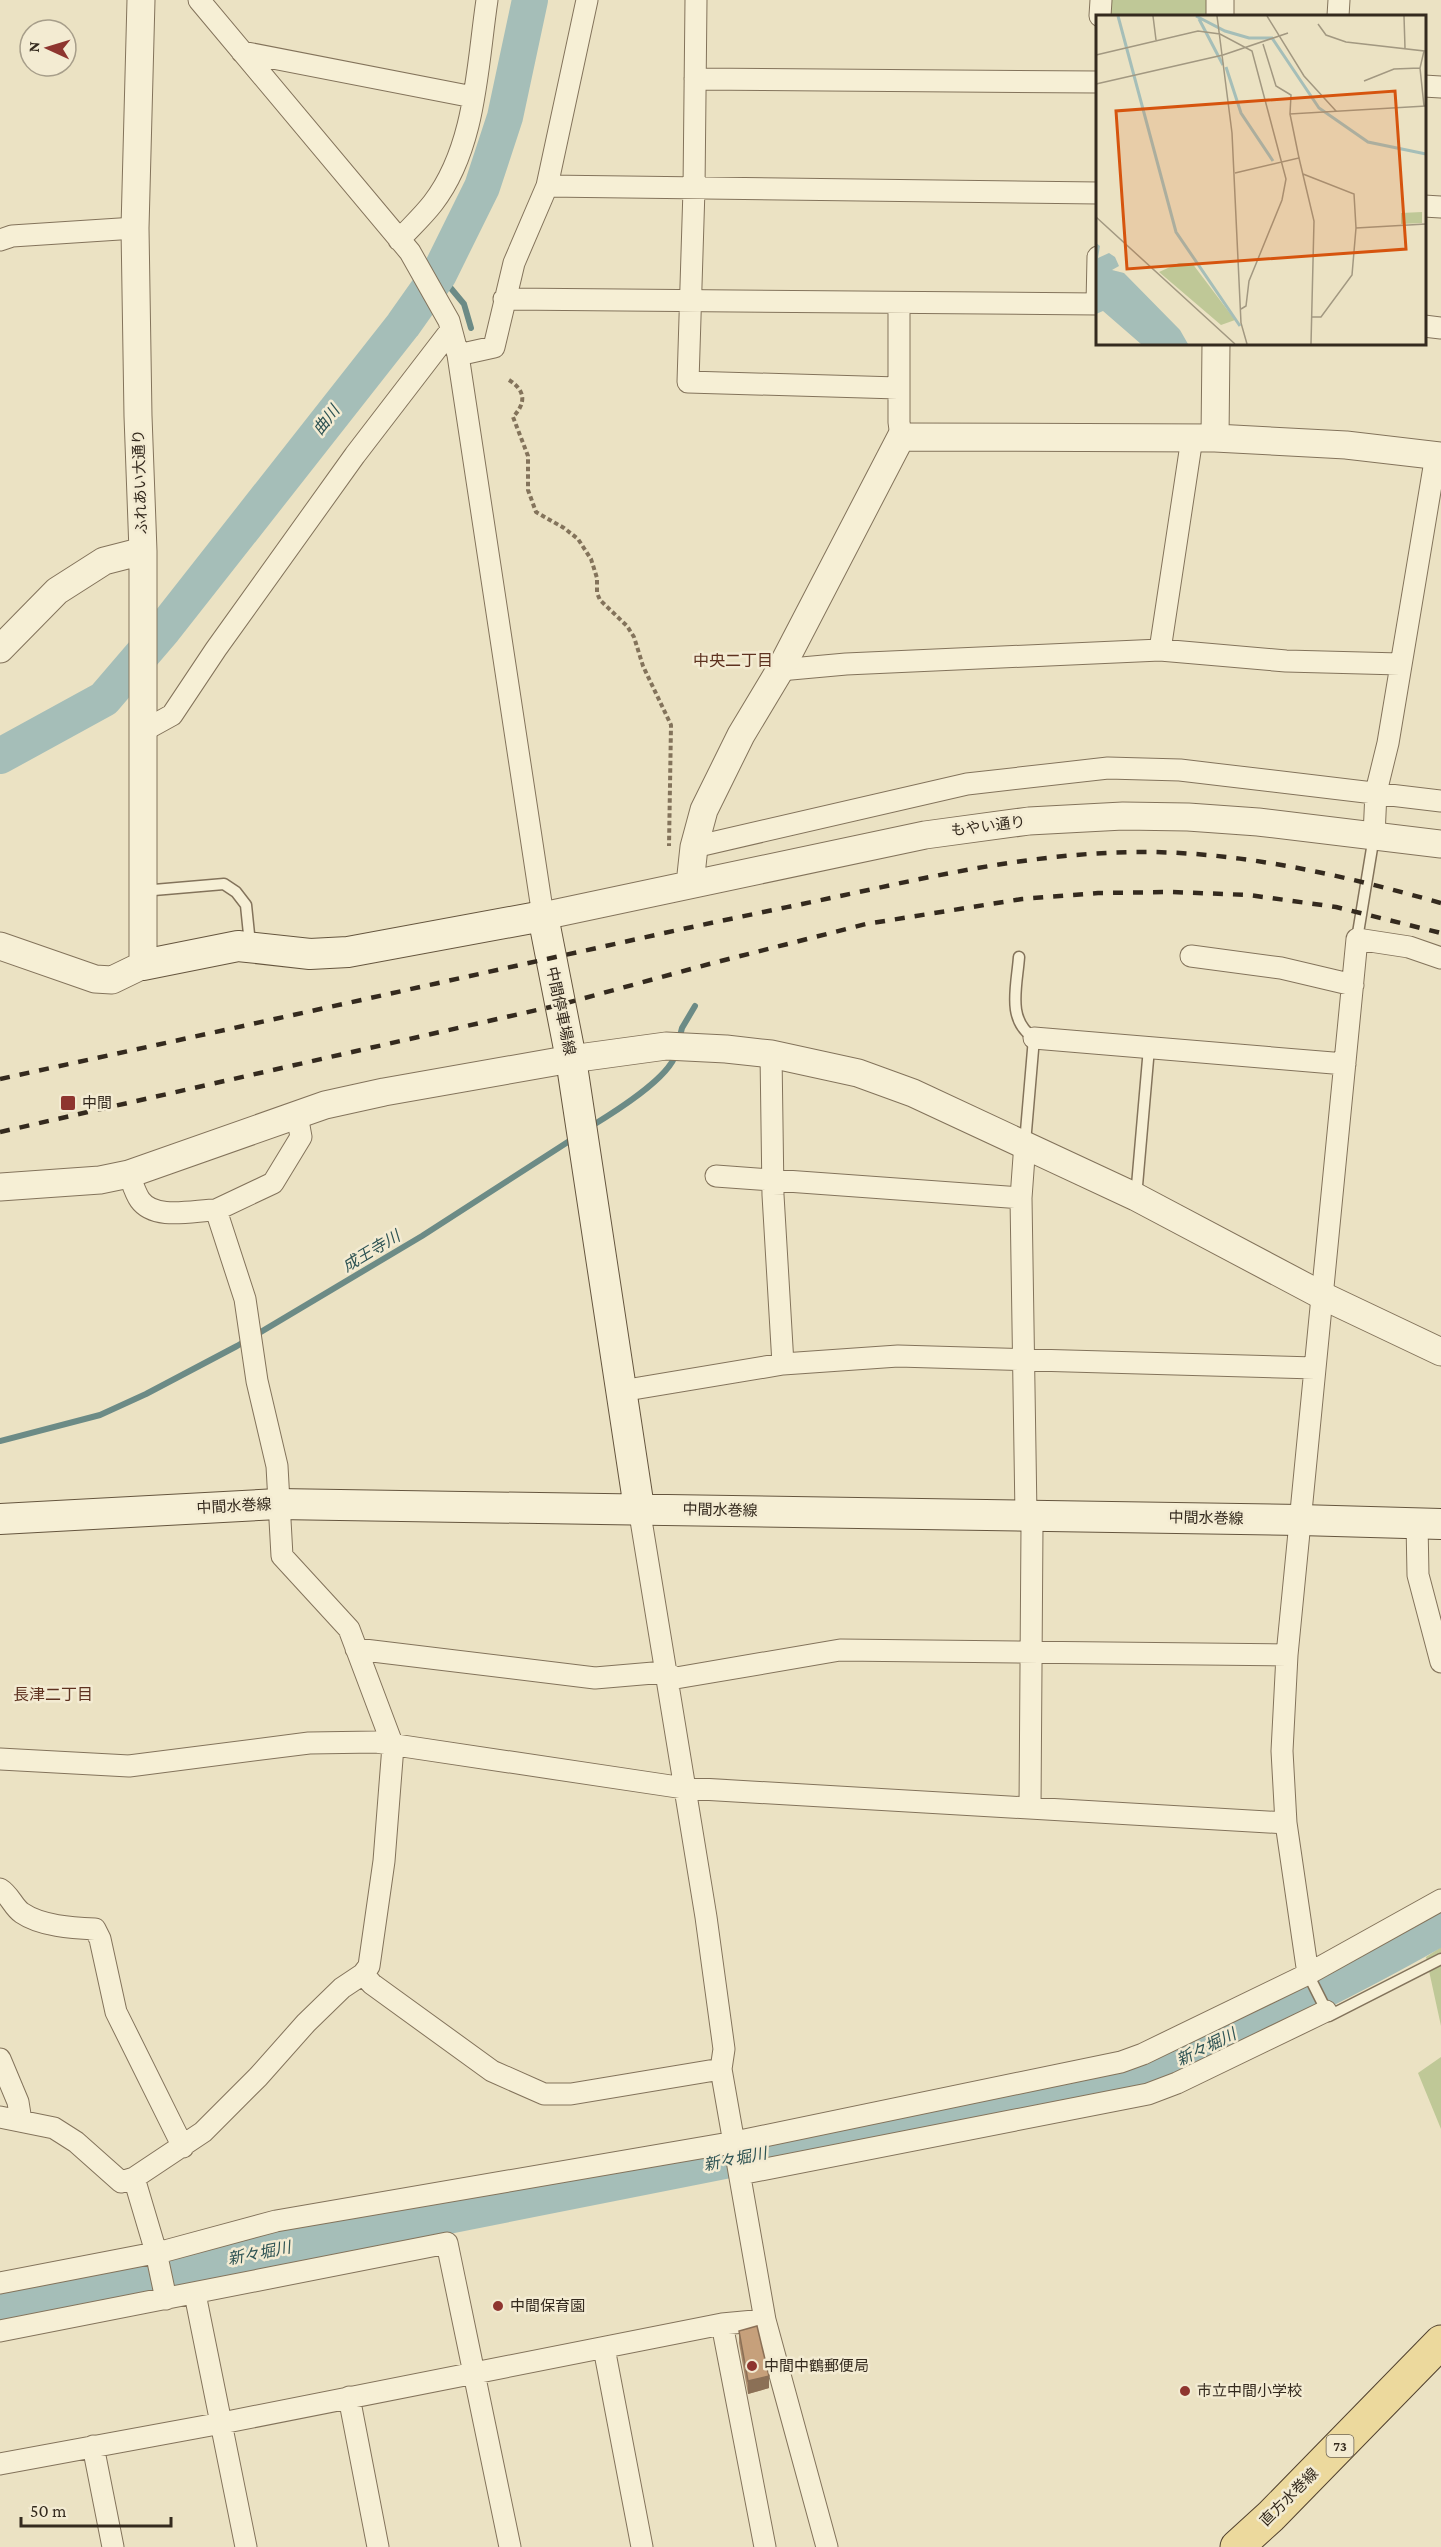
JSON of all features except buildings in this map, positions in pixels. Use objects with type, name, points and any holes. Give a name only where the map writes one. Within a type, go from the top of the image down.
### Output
[{"type":"main road","points":[[143,965],[238,946],[310,954],[348,952],[543,916]]},
{"type":"main road","name":"中間停車場線","points":[[543,916],[571,1059],[639,1508]]},
{"type":"main road","name":"中間水巻線","points":[[0,1519],[278,1503],[1429,1524]]},
{"type":"main road","name":"直方水巻線","points":[[1237,2547],[1271,2516],[1441,2342]]},
{"type":"street","name":"ふれあい大通り","points":[[141,0],[135,228],[143,551],[143,965]]},
{"type":"street","points":[[199,0],[405,246],[450,326],[458,355],[543,916]]},
{"type":"street","points":[[405,246],[450,177],[465,140],[487,0]]},
{"type":"street","points":[[458,355],[494,347],[514,263],[547,186],[587,0]]},
{"type":"street","points":[[696,0],[694,189],[688,382],[898,388]]},
{"type":"street","points":[[1100,15],[1101,0]]},
{"type":"street","points":[[1338,15],[1339,0]]},
{"type":"street","points":[[242,52],[473,97]]},
{"type":"street","points":[[695,79],[1096,82]]},
{"type":"street","points":[[1426,86],[1441,87]]},
{"type":"street","points":[[547,186],[1096,193]]},
{"type":"street","points":[[1426,206],[1441,207]]},
{"type":"street","points":[[0,240],[12,236],[135,228]]},
{"type":"street","points":[[504,299],[1096,304]]},
{"type":"street","points":[[679,886],[694,847],[704,810],[741,735],[780,670],[901,437],[898,422],[899,303]]},
{"type":"street","points":[[143,731],[172,715],[216,649],[450,326]]},
{"type":"street","points":[[1426,326],[1441,328]]},
{"type":"street","points":[[1160,650],[1204,438],[1216,345]]},
{"type":"street","points":[[901,437],[1204,438],[1346,445],[1439,456],[1400,664],[1388,743],[1376,792],[1374,836]]},
{"type":"street","points":[[0,649],[57,591],[104,561],[143,551]]},
{"type":"street","points":[[780,670],[846,664],[1160,650],[1286,661],[1400,664]]},
{"type":"street","points":[[694,847],[967,784],[1108,768],[1180,770],[1441,801]]},
{"type":"street","name":"もやい通り","points":[[543,916],[925,835],[1029,821],[1123,816],[1188,817],[1258,822],[1441,844]]},
{"type":"street","points":[[1308,1974],[1286,1823],[1282,1751],[1287,1655],[1357,939],[1409,947],[1441,958]]},
{"type":"street","points":[[0,946],[95,979],[112,980],[143,965]]},
{"type":"street","points":[[1191,957],[1281,968],[1353,985]]},
{"type":"street","points":[[1034,1038],[1345,1064]]},
{"type":"street","points":[[0,1187],[91,1181],[129,1174],[325,1105],[384,1092],[571,1059],[666,1046],[771,1054],[858,1073],[913,1093],[1025,1143],[1136,1197],[1323,1296],[1441,1352]]},
{"type":"street","points":[[771,1054],[773,1179],[783,1364]]},
{"type":"street","points":[[129,1174],[141,1201],[149,1208],[160,1212],[216,1210],[273,1183],[301,1137],[297,1115]]},
{"type":"street","points":[[1025,1143],[1021,1198],[1026,1515],[1032,1526],[1030,1808]]},
{"type":"street","points":[[716,1176],[1021,1198]]},
{"type":"street","points":[[0,2117],[54,2128],[76,2142],[121,2182],[134,2178],[183,2147],[223,2114],[306,2023],[342,1988],[363,1974],[369,1966],[384,1861],[393,1746],[349,1629],[282,1556],[277,1466],[256,1381],[245,1299],[216,1210]]},
{"type":"street","points":[[621,1391],[783,1364],[898,1356],[1315,1368]]},
{"type":"street","points":[[639,1508],[706,1917],[724,2049],[721,2069],[765,2320],[827,2547]]},
{"type":"street","points":[[1429,1524],[1418,1575],[1441,1662]]},
{"type":"street","points":[[356,1649],[595,1678],[665,1672],[676,1678],[840,1650],[1287,1655]]},
{"type":"street","points":[[0,1759],[129,1766],[309,1743],[376,1742],[684,1788],[1286,1823]]},
{"type":"street","points":[[0,1889],[15,1902],[19,1911],[34,1919],[95,1929],[100,1939],[116,2012],[183,2147]]},
{"type":"street","points":[[0,2283],[156,2255],[276,2220],[735,2144],[1121,2062],[1143,2054],[1308,1974],[1441,1900]]},
{"type":"street","points":[[363,1974],[372,1984],[492,2070],[544,2094],[571,2094],[721,2069]]},
{"type":"street","points":[[740,2171],[1149,2094],[1177,2083],[1326,2011]]},
{"type":"street","points":[[0,2059],[18,2102],[21,2121]]},
{"type":"street","points":[[134,2178],[165,2293]]},
{"type":"street","points":[[0,2331],[165,2293],[195,2294],[447,2243],[476,2372],[510,2547]]},
{"type":"street","points":[[195,2294],[246,2547]]},
{"type":"street","points":[[0,2464],[222,2423],[722,2324],[765,2320]]},
{"type":"street","points":[[722,2324],[765,2547]]},
{"type":"street","points":[[604,2348],[642,2547]]},
{"type":"street","points":[[349,2397],[378,2547]]},
{"type":"street","points":[[93,2446],[113,2547]]},
{"type":"lane","points":[[1357,939],[1374,836]]},
{"type":"lane","points":[[142,891],[224,884],[236,892],[246,905],[250,948]]},
{"type":"lane","points":[[1019,957],[1015,1016],[1022,1028],[1034,1038],[1025,1143]]},
{"type":"lane","points":[[1136,1197],[1149,1048]]},
{"type":"lane","points":[[1308,1974],[1329,2016],[1441,1959]]},
{"type":"path","points":[[509,380],[517,385],[522,393],[521,408],[513,417],[528,456],[528,490],[531,502],[536,512],[578,539],[591,559],[600,600],[634,636],[643,666],[671,725],[679,886]]},
{"type":"green space","points":[[1110,0],[1207,0],[1207,15],[1110,15]]},
{"type":"green space","points":[[1441,1947],[1441,2026],[1426,1957]]},
{"type":"green space","points":[[1441,2057],[1441,2129],[1418,2073]]},
{"type":"waterway","name":"曲川","points":[[0,756],[104,699],[164,629],[403,325],[439,274],[482,187],[505,117],[530,0]]},
{"type":"waterway","points":[[439,274],[464,304],[471,328]]},
{"type":"waterway","name":"成王寺川","points":[[679,1040],[682,1028],[695,1006]]},
{"type":"waterway","name":"成王寺川","points":[[590,1127],[652,1084],[672,1063],[676,1053]]},
{"type":"waterway","name":"成王寺川","points":[[0,1441],[100,1415],[146,1394],[237,1346],[422,1236],[574,1138]]},
{"type":"waterway","name":"新々堀川","points":[[0,2305],[1142,2078],[1330,1987],[1441,1927]]},
{"type":"railway","points":[[0,1079],[702,925],[938,875],[1037,859],[1136,852],[1252,860],[1328,874],[1441,903]]},
{"type":"railway","points":[[0,1132],[559,1005],[866,924],[1022,899],[1098,893],[1172,892],[1249,895],[1336,907],[1441,933]]},
{"type":"place","name":"中間","points":[[68,1103]]},
{"type":"place","name":"中間保育園","points":[[498,2306]]},
{"type":"place","name":"中間中鶴郵便局","points":[[752,2366]]},
{"type":"place","name":"市立中間小学校","points":[[1185,2391]]},
{"type":"district","name":"中央二丁目","points":[[733,660]]},
{"type":"district","name":"長津二丁目","points":[[53,1694]]}]
